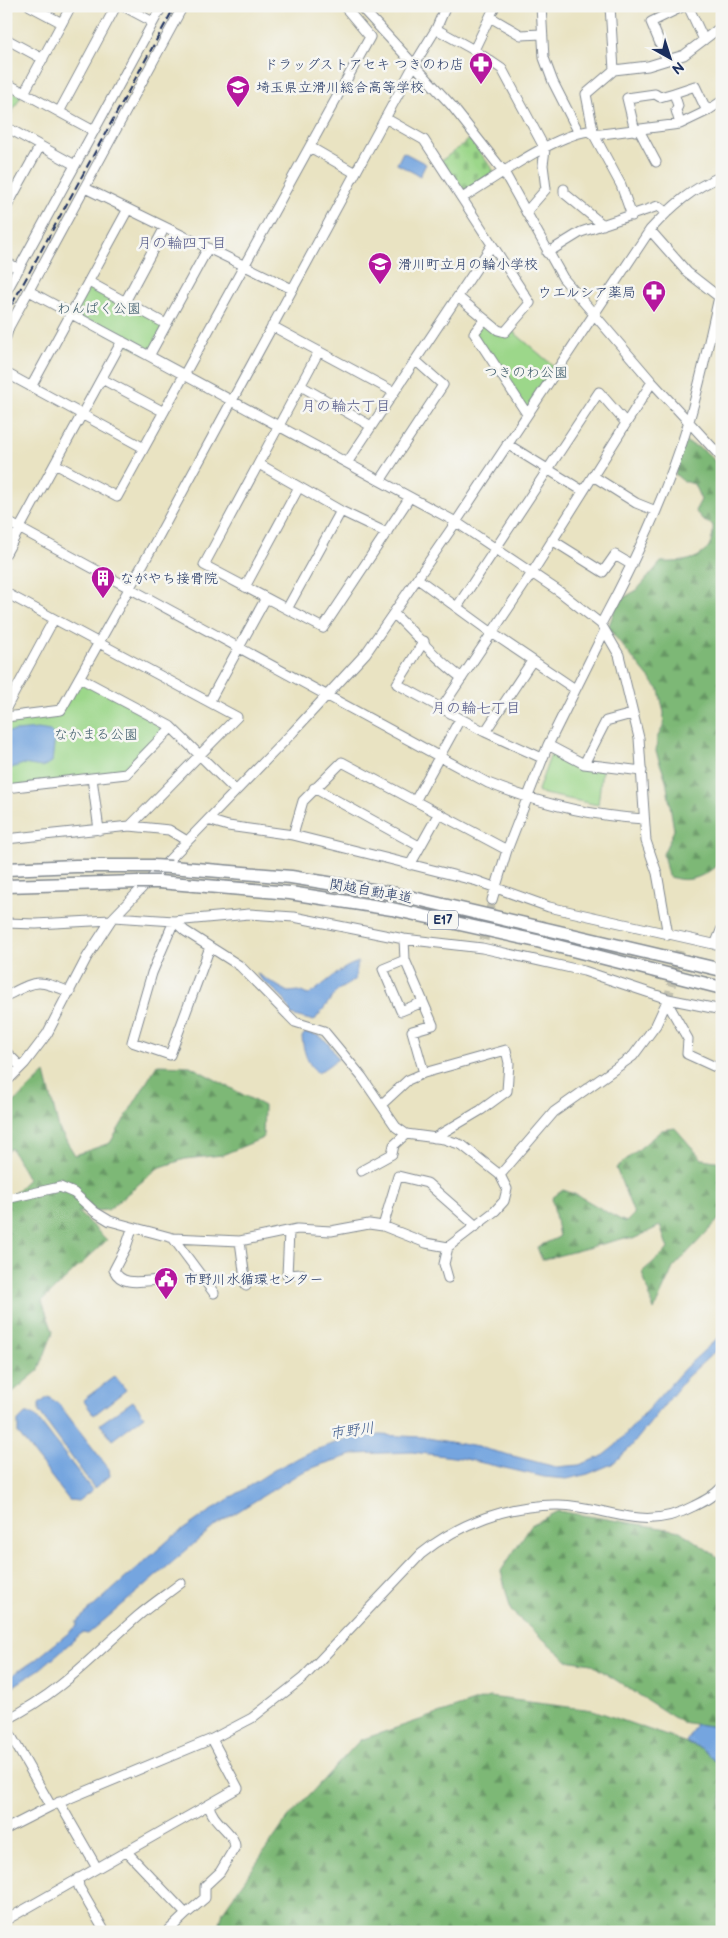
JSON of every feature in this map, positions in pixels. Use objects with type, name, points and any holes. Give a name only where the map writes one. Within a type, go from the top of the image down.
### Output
[{"type":"highway","name":"関越自動車道","points":[[6,869],[76,866],[152,866],[291,877],[396,894],[722,970]]},
{"type":"highway","name":"関越自動車道","points":[[6,886],[159,882],[290,893],[392,909],[537,941],[722,988]]},
{"type":"street","points":[[30,6],[62,23]]},
{"type":"street","points":[[24,93],[71,6]]},
{"type":"street","points":[[59,112],[116,6]]},
{"type":"street","points":[[123,6],[153,22]]},
{"type":"street","points":[[6,292],[162,6]]},
{"type":"street","points":[[6,337],[9,327],[183,6]]},
{"type":"street","points":[[55,464],[118,497],[370,36],[344,6]]},
{"type":"street","points":[[360,6],[473,130],[504,172],[547,253],[563,278],[592,315],[722,458]]},
{"type":"street","points":[[376,6],[380,9],[383,6]]},
{"type":"street","points":[[474,50],[495,6]]},
{"type":"street","points":[[540,6],[544,58],[553,82],[579,133]]},
{"type":"street","points":[[610,6],[614,70]]},
{"type":"street","points":[[667,60],[651,22],[686,6],[704,40]]},
{"type":"street","points":[[6,717],[61,710],[130,588],[414,65],[436,29],[445,7]]},
{"type":"street","points":[[490,17],[521,35],[542,34]]},
{"type":"street","points":[[632,216],[621,185],[594,135],[586,94],[614,70],[648,66],[684,55],[722,26]]},
{"type":"street","points":[[436,29],[474,50],[502,70],[545,149],[543,165],[546,189],[526,212]]},
{"type":"street","points":[[6,39],[43,59]]},
{"type":"street","points":[[6,83],[94,131]]},
{"type":"street","points":[[656,162],[637,131],[627,98],[656,94],[660,97],[696,86],[707,111]]},
{"type":"street","points":[[674,93],[680,124]]},
{"type":"street","points":[[462,198],[545,149],[579,133],[588,131],[594,135],[680,124],[719,103],[722,113]]},
{"type":"street","points":[[385,118],[424,140],[530,303],[506,332],[498,330],[458,297]]},
{"type":"street","points":[[6,127],[76,165]]},
{"type":"street","points":[[6,208],[40,146]]},
{"type":"street","points":[[310,147],[356,173]]},
{"type":"street","points":[[6,1082],[21,1067],[47,1034],[87,957],[113,918],[366,653],[456,522],[650,230],[666,212],[689,192],[722,176]]},
{"type":"street","points":[[85,188],[292,289]]},
{"type":"street","points":[[564,189],[568,199],[603,225]]},
{"type":"street","points":[[547,253],[581,232],[658,206],[666,212]]},
{"type":"street","points":[[32,387],[128,209]]},
{"type":"street","points":[[125,302],[165,227]]},
{"type":"street","points":[[650,230],[687,272],[719,297]]},
{"type":"street","points":[[347,463],[492,245]]},
{"type":"street","points":[[149,356],[208,248]]},
{"type":"street","points":[[6,262],[19,269]]},
{"type":"street","points":[[89,282],[166,324]]},
{"type":"street","points":[[492,900],[507,850],[542,758],[656,511],[689,422],[722,283]]},
{"type":"street","points":[[29,291],[456,522],[532,573],[603,628],[619,655],[639,738],[646,841],[657,873],[668,935]]},
{"type":"street","points":[[485,320],[474,334],[527,414]]},
{"type":"street","points":[[272,326],[394,392]]},
{"type":"street","points":[[6,553],[122,341]]},
{"type":"street","points":[[319,352],[204,565],[323,628],[410,497]]},
{"type":"street","points":[[380,481],[443,385],[415,360]]},
{"type":"street","points":[[6,373],[144,448]]},
{"type":"street","points":[[102,379],[164,412]]},
{"type":"street","points":[[441,709],[532,573],[652,382]]},
{"type":"street","points":[[300,386],[372,426]]},
{"type":"street","points":[[457,607],[599,392],[626,423]]},
{"type":"street","points":[[508,444],[583,491]]},
{"type":"street","points":[[258,464],[387,533]]},
{"type":"street","points":[[593,476],[636,503],[656,511]]},
{"type":"street","points":[[245,587],[299,487]]},
{"type":"street","points":[[287,609],[341,510]]},
{"type":"street","points":[[6,521],[488,783],[526,798],[592,813],[644,818]]},
{"type":"street","points":[[552,540],[603,572],[615,555],[632,565]]},
{"type":"street","points":[[418,578],[492,633],[575,689]]},
{"type":"street","points":[[6,593],[237,718],[130,826]]},
{"type":"street","points":[[209,702],[266,598]]},
{"type":"street","points":[[394,614],[424,641],[440,662],[462,678]]},
{"type":"street","points":[[6,708],[54,619]]},
{"type":"street","points":[[424,641],[396,684],[485,732],[542,758]]},
{"type":"street","points":[[485,732],[532,661]]},
{"type":"street","points":[[80,678],[171,728],[236,791]]},
{"type":"street","points":[[584,764],[606,721],[632,714]]},
{"type":"street","points":[[416,801],[460,719]]},
{"type":"street","points":[[6,788],[126,774],[171,728]]},
{"type":"street","points":[[548,745],[584,764],[642,770]]},
{"type":"street","points":[[293,835],[303,801],[342,762],[507,850]]},
{"type":"street","points":[[92,778],[99,830]]},
{"type":"street","points":[[314,788],[419,846]]},
{"type":"street","points":[[410,865],[439,813]]},
{"type":"street","points":[[208,820],[228,826],[293,835],[495,888],[549,907],[719,946],[722,928]]},
{"type":"street","points":[[6,839],[130,826],[169,830],[187,841]]},
{"type":"street","points":[[6,923],[36,924],[113,918],[174,921],[248,914],[294,917],[404,939],[483,944],[584,971],[667,1001],[722,1010]]},
{"type":"street","points":[[174,921],[240,966],[294,1022],[324,1031],[362,1077],[396,1127],[406,1134],[444,1139],[462,1145],[500,1175],[507,1189],[504,1201],[476,1226],[448,1247],[444,1264],[448,1278]]},
{"type":"street","points":[[174,921],[152,973],[132,1042],[170,1055],[210,947]]},
{"type":"street","points":[[680,948],[682,938]]},
{"type":"street","points":[[404,939],[404,960],[433,1025],[412,1032],[424,1073]]},
{"type":"street","points":[[404,960],[383,969],[401,1011],[423,1002]]},
{"type":"street","points":[[6,996],[34,982],[42,981],[70,992]]},
{"type":"street","points":[[667,1001],[688,1039],[687,1054],[722,1070]]},
{"type":"street","points":[[500,1175],[554,1112],[616,1070],[633,1056],[656,1025],[667,1001]]},
{"type":"street","points":[[381,1105],[408,1080],[424,1073],[506,1050],[509,1063],[508,1091],[481,1110],[434,1138]]},
{"type":"street","points":[[6,1052],[21,1067]]},
{"type":"street","points":[[361,1171],[392,1154],[394,1145],[406,1134]]},
{"type":"street","points":[[382,1226],[398,1176],[427,1183],[476,1226]]},
{"type":"street","points":[[6,1199],[60,1187],[74,1193],[95,1212],[110,1222],[173,1238],[240,1241],[297,1230],[332,1231],[369,1224],[382,1226],[426,1243],[448,1247]]},
{"type":"street","points":[[132,1228],[126,1247],[114,1270],[117,1277],[123,1281],[162,1280]]},
{"type":"street","points":[[289,1232],[287,1275],[302,1274]]},
{"type":"street","points":[[173,1238],[214,1293]]},
{"type":"street","points":[[240,1241],[246,1286]]},
{"type":"street","points":[[6,1829],[55,1804],[212,1740],[252,1718],[304,1678],[421,1554],[437,1541],[466,1525],[507,1511],[560,1505],[644,1519],[660,1518],[683,1512],[709,1498],[722,1487]]},
{"type":"street","points":[[6,1720],[35,1705],[58,1689],[138,1615],[181,1583]]},
{"type":"street","points":[[6,1727],[97,1868]]},
{"type":"street","points":[[6,1920],[238,1788],[212,1740]]},
{"type":"street","points":[[168,1932],[204,1898],[205,1886],[220,1872],[235,1847],[233,1837],[210,1813],[209,1804]]},
{"type":"street","points":[[126,1851],[186,1914]]},
{"type":"street","points":[[78,1878],[79,1887],[105,1932]]},
{"type":"green space","points":[[6,88],[21,96],[6,123]]},
{"type":"green space","points":[[470,139],[493,170],[492,174],[464,192],[461,192],[441,161]]},
{"type":"green space","name":"わんぱく公園","points":[[89,282],[166,324],[149,356],[71,314]]},
{"type":"green space","name":"つきのわ公園","points":[[485,319],[498,330],[509,328],[557,369],[527,414],[474,333]]},
{"type":"green space","points":[[684,442],[697,446],[706,452],[722,472],[722,861],[697,878],[683,880],[668,876],[663,854],[674,830],[666,780],[656,752],[657,738],[663,727],[664,713],[659,690],[608,628],[618,601],[637,590],[661,562],[689,560],[698,557],[709,545],[713,525],[704,521],[695,511],[701,500],[694,484],[683,481],[675,474]]},
{"type":"green space","name":"なかまる公園","points":[[80,678],[170,726],[126,774],[6,788],[6,717],[61,710]]},
{"type":"green space","points":[[555,753],[602,770],[598,805],[539,793],[538,790],[551,754]]},
{"type":"green space","points":[[157,1065],[190,1066],[264,1106],[263,1138],[222,1155],[185,1159],[158,1168],[108,1210],[78,1212],[107,1240],[42,1301],[53,1332],[39,1370],[8,1396],[6,1401],[6,1201],[28,1179],[11,1148],[6,1152],[6,1110],[45,1073],[59,1129],[75,1155],[110,1143]]},
{"type":"green space","points":[[675,1128],[702,1159],[722,1162],[722,1216],[673,1268],[654,1310],[642,1272],[668,1249],[660,1226],[633,1239],[625,1238],[542,1260],[537,1247],[559,1237],[552,1198],[563,1190],[626,1222],[634,1214],[616,1168],[662,1130]]},
{"type":"green space","points":[[558,1511],[680,1531],[722,1560],[722,1728],[681,1722],[591,1664],[567,1660],[511,1611],[501,1571],[531,1525]]},
{"type":"green space","points":[[489,1697],[593,1710],[701,1748],[722,1767],[722,1929],[719,1932],[218,1932],[223,1911],[288,1818],[360,1740]]},
{"type":"water","points":[[403,152],[426,164],[420,176],[397,164]]},
{"type":"water","points":[[38,729],[50,731],[55,736],[52,762],[42,767],[23,764],[6,770],[6,732]]},
{"type":"water","points":[[358,962],[355,980],[338,990],[314,1021],[291,1015],[281,996],[256,973],[288,992],[299,991],[308,995],[338,972]]},
{"type":"water","points":[[305,1033],[318,1036],[326,1041],[338,1059],[318,1073],[311,1066],[305,1052],[302,1037]]},
{"type":"water","points":[[722,1334],[722,1345],[687,1377],[630,1448],[612,1464],[588,1474],[567,1479],[544,1477],[461,1458],[412,1452],[355,1454],[323,1464],[300,1473],[216,1525],[88,1634],[82,1633],[40,1669],[6,1691],[6,1679],[34,1661],[77,1626],[77,1621],[171,1538],[274,1470],[312,1451],[347,1439],[380,1435],[422,1437],[478,1447],[556,1467],[579,1465],[601,1457],[615,1446],[685,1368]]},
{"type":"water","points":[[115,1376],[126,1390],[94,1415],[83,1400]]},
{"type":"water","points":[[48,1397],[58,1403],[109,1469],[110,1476],[94,1488],[39,1412],[39,1404]]},
{"type":"water","points":[[133,1401],[144,1416],[112,1440],[100,1424]]},
{"type":"water","points":[[25,1414],[33,1414],[37,1418],[92,1490],[78,1501],[69,1500],[18,1433],[18,1421]]},
{"type":"water","points":[[696,1724],[722,1728],[722,1767],[701,1748],[686,1742]]},
{"type":"tunnel","points":[[484,940],[492,900]]},
{"type":"tunnel","points":[[668,999],[680,948]]},
{"type":"railway","points":[[6,315],[175,6]]},
{"type":"place","name":"ドラッグストアセキ つきのわ店","points":[[481,85]]},
{"type":"place","name":"埼玉県立滑川総合高等学校","points":[[238,108]]},
{"type":"place","name":"滑川町立月の輪小学校","points":[[380,285]]},
{"type":"place","name":"ウエルシア薬局","points":[[654,313]]},
{"type":"place","name":"ながやち接骨院","points":[[103,599]]},
{"type":"place","name":"市野川水循環センター","points":[[166,1300]]},
{"type":"district","name":"月の輪四丁目","points":[[182,243]]},
{"type":"district","name":"月の輪六丁目","points":[[346,406]]},
{"type":"district","name":"月の輪七丁目","points":[[476,708]]},
{"type":"water label","name":"市野川","points":[[352,1431]]}]
